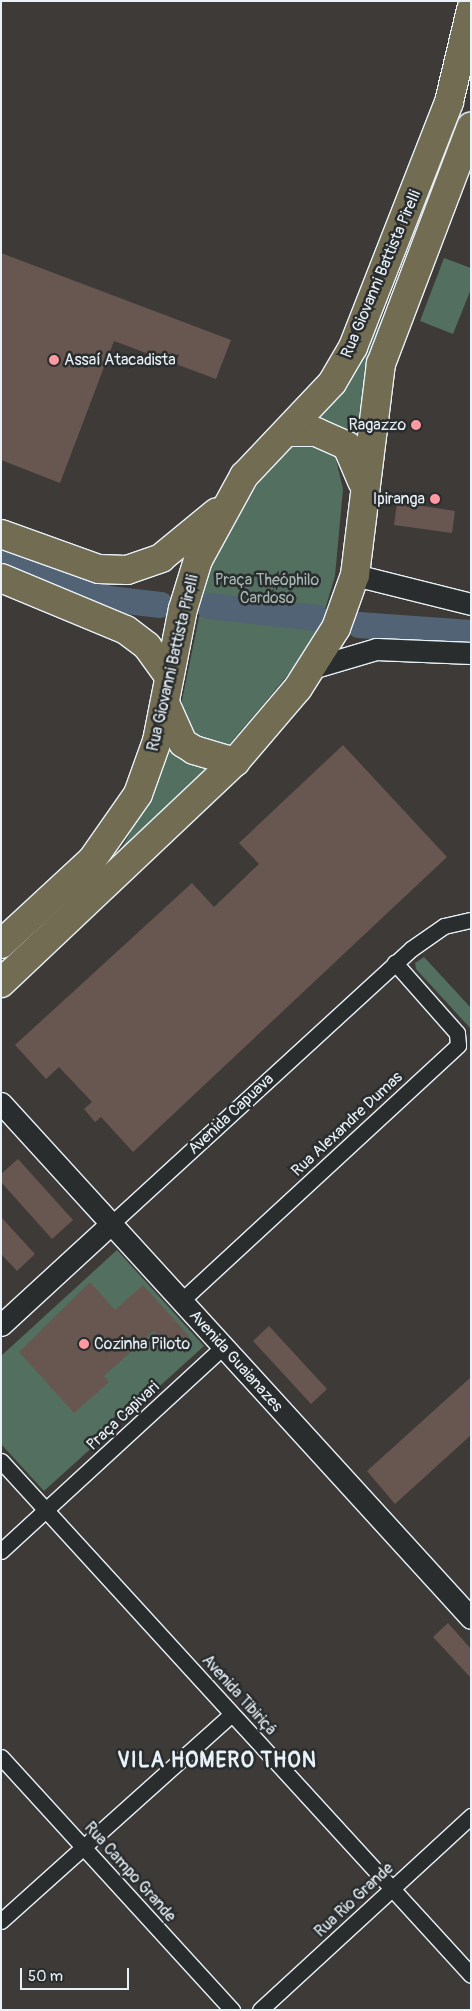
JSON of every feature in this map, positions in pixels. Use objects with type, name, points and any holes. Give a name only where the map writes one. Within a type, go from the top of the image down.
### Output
[{"type":"highway","name":"Rua Giovanni Battista Pirelli","points":[[1,944],[110,838],[138,794],[165,703],[169,676],[190,584],[226,504],[244,476],[332,383],[353,347],[449,102],[471,10]]},
{"type":"highway","name":"Rua Giovanni Battista Pirelli","points":[[1,983],[235,762],[312,668],[336,628],[355,575],[363,486],[381,364],[471,127]]},
{"type":"highway","points":[[287,432],[316,432],[347,446],[363,486]]},
{"type":"highway","points":[[1,534],[99,569],[127,570],[160,558],[226,504]]},
{"type":"highway","points":[[1,578],[126,630],[147,646],[169,676]]},
{"type":"highway","points":[[165,703],[183,743],[194,750],[235,762]]},
{"type":"main road","points":[[355,575],[471,604]]},
{"type":"main road","points":[[312,668],[376,650],[471,653]]},
{"type":"main road","name":"Avenida Guaianazes","points":[[1,1103],[471,1618]]},
{"type":"main road","name":"Avenida Capuava","points":[[1,1325],[111,1224]]},
{"type":"street","name":"Avenida Capuava","points":[[111,1224],[395,963],[444,926],[471,920]]},
{"type":"street","name":"Rua Alexandre Dumas","points":[[181,1301],[458,1045],[457,1033],[395,963]]},
{"type":"street","name":"Praça Capivari","points":[[1,1551],[223,1347]]},
{"type":"street","name":"Avenida Tibiriçá","points":[[1,1461],[471,1975]]},
{"type":"street","points":[[1,1921],[232,1714]]},
{"type":"street","name":"Rua Campo Grande","points":[[1,1757],[232,2010]]},
{"type":"street","name":"Rua Rio Grande","points":[[260,2010],[471,1816]]},
{"type":"green space","points":[[444,258],[471,268],[471,289],[453,334],[420,321]]},
{"type":"green space","points":[[382,318],[386,319],[372,359],[357,439],[342,427],[316,420],[355,374]]},
{"type":"green space","name":"Praça Theóphilo Cardoso","points":[[306,442],[335,455],[343,489],[335,576],[321,623],[292,670],[228,746],[201,740],[188,726],[181,705],[209,569],[230,523],[267,471],[290,445]]},
{"type":"green space","points":[[170,742],[214,767],[102,871],[120,851],[148,800]]},
{"type":"green space","points":[[424,957],[471,1008],[471,1029],[416,969],[415,963]]},
{"type":"green space","points":[[117,1250],[204,1346],[44,1491],[1,1444],[1,1356]]},
{"type":"building","name":"Assaí Atacadista","points":[[1,253],[231,340],[216,379],[114,341],[60,483],[1,460]]},
{"type":"building","points":[[397,502],[455,511],[452,533],[394,525]]},
{"type":"building","points":[[343,745],[447,857],[133,1152],[101,1117],[95,1122],[84,1109],[92,1102],[59,1067],[46,1079],[15,1045],[192,883],[214,907],[259,864],[239,843]]},
{"type":"building","points":[[18,1159],[73,1220],[52,1239],[1,1182],[1,1174]]},
{"type":"building","points":[[1,1217],[35,1254],[17,1271],[1,1254]]},
{"type":"building","name":"Cozinha Piloto","points":[[90,1282],[115,1310],[143,1285],[189,1336],[172,1351],[154,1331],[104,1376],[109,1382],[74,1413],[19,1352]]},
{"type":"building","points":[[269,1326],[327,1389],[311,1404],[253,1341]]},
{"type":"building","points":[[471,1377],[471,1435],[395,1504],[367,1471]]},
{"type":"building","points":[[448,1623],[471,1649],[471,1678],[433,1637]]},
{"type":"waterway","points":[[1,555],[109,599],[161,605]]},
{"type":"waterway","points":[[209,606],[316,618]]},
{"type":"waterway","points":[[359,625],[471,633]]},
{"type":"waterway","points":[[375,628],[375,639]]},
{"type":"place","name":"Assaí Atacadista","points":[[54,360]]},
{"type":"place","name":"Ragazzo","points":[[416,425]]},
{"type":"place","name":"Ipiranga","points":[[435,499]]},
{"type":"place","name":"Cozinha Piloto","points":[[84,1344]]},
{"type":"district","name":"VILA HOMERO THON","points":[[217,1761]]}]
